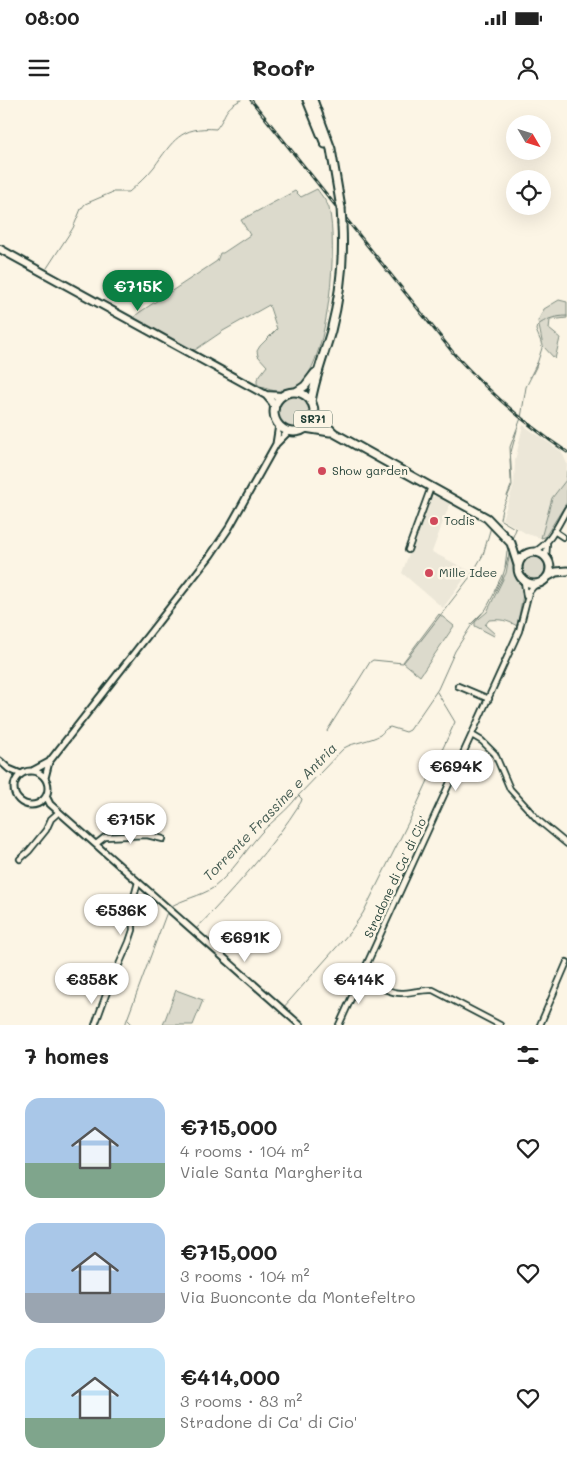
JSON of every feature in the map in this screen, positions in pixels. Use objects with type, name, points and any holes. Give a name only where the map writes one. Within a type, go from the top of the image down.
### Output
[{"type":"main road","points":[[307,100],[336,176]]},
{"type":"main road","points":[[311,402],[318,368],[338,301],[344,254],[341,208],[332,149],[313,100]]},
{"type":"main road","points":[[0,249],[266,395],[275,408]]},
{"type":"main road","points":[[296,392],[305,386],[318,368]]},
{"type":"main road","name":"SR71","points":[[296,392],[305,395],[311,402],[314,414],[312,421],[306,428],[297,432],[289,431],[279,425],[275,417],[275,408],[282,396],[296,392]]},
{"type":"main road","points":[[266,395],[282,396]]},
{"type":"main road","name":"SR71","points":[[314,414],[334,433]]},
{"type":"main road","name":"SR71","points":[[306,428],[321,429],[334,433],[487,518],[511,543],[531,553],[538,553],[548,561],[567,570]]},
{"type":"main road","name":"SR71","points":[[511,543],[519,574],[524,581]]},
{"type":"main road","points":[[518,565],[520,560],[531,553]]},
{"type":"main road","points":[[547,577],[549,573],[548,561]]},
{"type":"main road","name":"SR71","points":[[538,584],[556,572],[567,570]]},
{"type":"main road","points":[[524,581],[538,584]]},
{"type":"street","points":[[276,444],[279,425]]},
{"type":"street","points":[[15,781],[21,774],[28,770],[34,770],[48,762],[210,556],[229,528],[276,444],[289,431]]},
{"type":"street","points":[[408,550],[431,487]]},
{"type":"street","points":[[531,553],[547,542],[567,510]]},
{"type":"street","points":[[554,530],[563,537]]},
{"type":"street","points":[[547,542],[548,561]]},
{"type":"street","points":[[524,581],[526,598]]},
{"type":"street","points":[[526,598],[533,587],[538,584]]},
{"type":"street","name":"Stradone di Ca' di Cio'","points":[[339,1025],[514,645],[526,598]]},
{"type":"street","points":[[458,686],[488,699]]},
{"type":"street","points":[[472,735],[482,741],[495,754],[510,789],[538,820],[567,844]]},
{"type":"street","points":[[0,761],[9,769],[21,774]]},
{"type":"street","points":[[9,769],[15,781],[14,793],[22,803],[34,805],[46,796],[48,789],[45,778],[48,762]]},
{"type":"street","points":[[34,770],[45,778]]},
{"type":"street","points":[[46,796],[50,804],[300,1025]]},
{"type":"street","points":[[41,801],[50,804]]},
{"type":"street","points":[[20,859],[29,851],[46,830],[51,819],[59,812]]},
{"type":"street","points":[[96,844],[105,837],[146,835],[163,839]]},
{"type":"street","points":[[95,1025],[133,930],[132,904],[138,882]]},
{"type":"street","points":[[540,1025],[567,962]]},
{"type":"street","points":[[361,977],[388,990],[399,993],[433,990],[500,1025]]},
{"type":"shaded area","points":[[317,189],[329,208],[332,225],[332,272],[325,325],[319,349],[311,369],[297,387],[292,390],[274,391],[257,384],[257,379],[267,366],[258,356],[257,351],[277,329],[269,305],[223,331],[195,350],[189,349],[135,319],[135,316],[140,312],[217,261],[220,253],[223,253],[250,235],[241,220],[295,191],[301,197]]},
{"type":"shaded area","points":[[559,300],[567,302],[567,318],[550,320],[549,329],[560,338],[555,359],[543,346],[538,321],[544,309]]},
{"type":"shaded area","points":[[294,395],[306,400],[311,412],[306,424],[294,429],[282,424],[277,412],[282,400]]},
{"type":"shaded area","points":[[523,425],[562,452],[567,464],[566,480],[552,498],[541,538],[527,534],[502,519],[514,485],[515,461]]},
{"type":"shaded area","points":[[567,471],[567,502],[545,537],[541,538],[552,498],[566,480]]},
{"type":"shaded area","points":[[438,495],[450,503],[432,552],[470,571],[443,608],[402,573],[429,498]]},
{"type":"shaded area","points":[[510,552],[515,574],[524,590],[517,626],[503,620],[489,620],[485,625],[495,634],[494,636],[475,626],[475,622],[487,612],[506,573]]},
{"type":"shaded area","points":[[533,556],[538,557],[544,563],[544,573],[538,579],[533,580],[528,579],[522,573],[521,568],[522,563],[528,557]]},
{"type":"shaded area","points":[[439,614],[454,626],[420,676],[403,662]]},
{"type":"shaded area","points":[[176,990],[203,1000],[193,1025],[163,1025]]},
{"type":"waterway","points":[[47,268],[73,228],[85,204],[113,192],[129,192],[148,174],[172,143],[179,137],[194,130],[216,129],[231,106],[241,100]]},
{"type":"waterway","name":"Torrente Frassine e Antria","points":[[500,519],[502,509],[512,486],[510,447],[521,418],[526,387],[536,367],[542,348],[536,330],[537,326],[551,318],[567,316]]},
{"type":"waterway","name":"Torrente Frassine e Antria","points":[[530,377],[537,363]]},
{"type":"waterway","name":"Torrente Frassine e Antria","points":[[511,452],[517,430]]},
{"type":"waterway","name":"Torrente Frassine e Antria","points":[[510,459],[511,480]]},
{"type":"waterway","name":"Torrente Frassine e Antria","points":[[507,496],[511,486]]},
{"type":"waterway","name":"Torrente Frassine e Antria","points":[[501,520],[516,529],[512,539]]},
{"type":"waterway","points":[[327,731],[370,662],[373,660],[403,663],[412,652],[470,577],[483,555],[491,527]]},
{"type":"waterway","name":"Torrente Frassine e Antria","points":[[505,567],[507,551]]},
{"type":"waterway","name":"Torrente Frassine e Antria","points":[[170,907],[208,891],[220,882],[261,833],[289,807],[344,748],[376,737],[390,727],[406,732],[410,730],[438,689],[455,651],[471,626],[486,609],[502,579],[510,551]]},
{"type":"waterway","name":"Torrente Frassine e Antria","points":[[494,592],[502,575]]},
{"type":"waterway","name":"Torrente Frassine e Antria","points":[[471,624],[482,613]]},
{"type":"waterway","points":[[283,1008],[350,932],[363,913],[413,813],[455,722],[437,692]]},
{"type":"waterway","points":[[196,929],[265,852],[301,802],[302,799],[299,796]]},
{"type":"waterway","name":"Torrente Frassine e Antria","points":[[125,1025],[167,912]]},
{"type":"waterway","name":"Torrente Frassine e Antria","points":[[128,1020],[133,1025]]},
{"type":"railway","points":[[251,100],[455,355],[508,407],[567,452]]},
{"type":"place","name":"Show garden","points":[[322,471]]},
{"type":"place","name":"Todis","points":[[434,521]]},
{"type":"place","name":"Mille Idee","points":[[429,573]]}]
